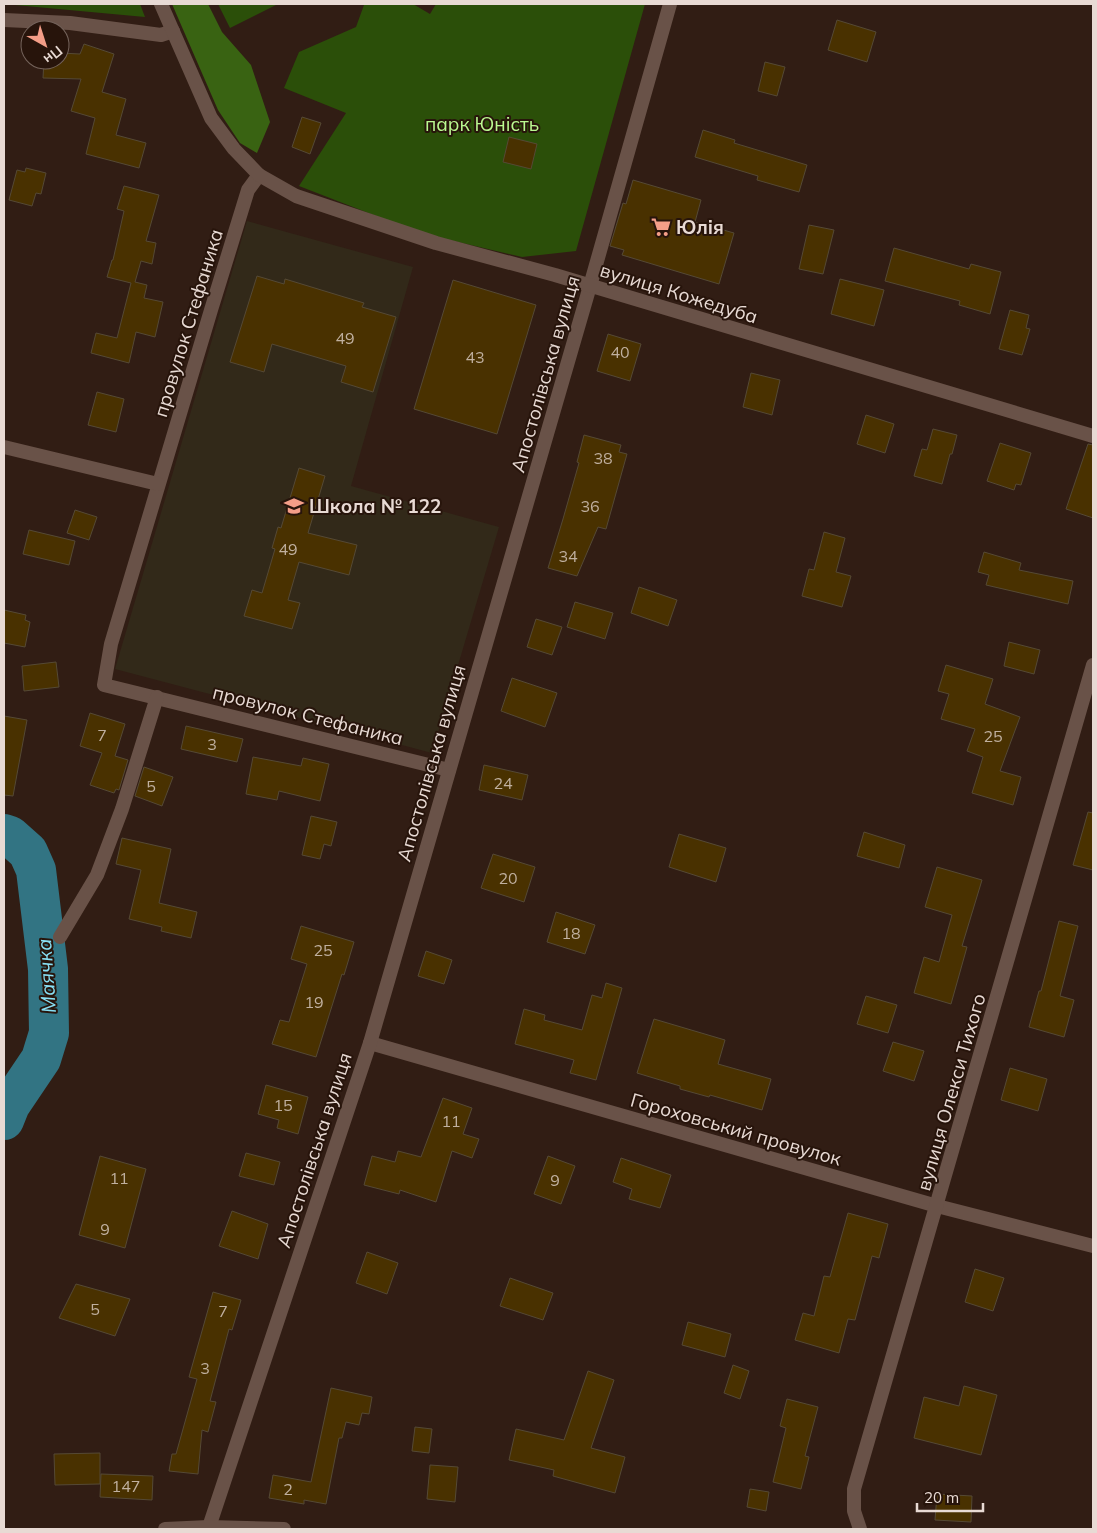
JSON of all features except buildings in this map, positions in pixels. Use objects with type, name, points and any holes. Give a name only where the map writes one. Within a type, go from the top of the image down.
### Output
[{"type":"street","name":"вулиця Кожедуба","points":[[161,4],[211,118],[234,150],[259,175],[296,196],[436,243],[590,286],[1093,436]]},
{"type":"street","name":"Апостолівська вулиця","points":[[209,1527],[370,1043],[670,4]]},
{"type":"street","points":[[4,20],[70,23],[161,35],[173,30]]},
{"type":"street","name":"провулок Стефаника","points":[[259,175],[248,190],[158,484],[111,644],[104,685],[449,770]]},
{"type":"street","points":[[4,447],[158,484]]},
{"type":"street","name":"вулиця Олекси Тихого","points":[[860,1529],[854,1511],[854,1490],[1093,665]]},
{"type":"street","points":[[60,937],[96,875],[122,809],[157,697]]},
{"type":"street","name":"Гороховський провулок","points":[[370,1043],[937,1206],[1093,1246]]},
{"type":"street","points":[[165,1529],[209,1527],[284,1529]]},
{"type":"shaded area","name":"Школа № 122","points":[[247,221],[413,267],[351,486],[499,527],[432,753],[115,669]]},
{"type":"green space","points":[[4,4],[140,4],[145,17]]},
{"type":"green space","points":[[172,4],[208,4],[222,32],[251,65],[270,122],[257,153],[240,143],[218,110]]},
{"type":"green space","points":[[218,4],[278,4],[230,28]]},
{"type":"green space","name":"парк Юність","points":[[366,4],[413,4],[430,14],[436,4],[645,4],[576,251],[522,257],[420,233],[299,186],[346,113],[284,88],[299,52],[356,27]]},
{"type":"waterway","name":"Маячка","points":[[4,834],[10,836],[28,852],[36,870],[48,969],[49,1033],[41,1059],[10,1105],[4,1120]]},
{"type":"place","name":"Юлія","points":[[661,227]]},
{"type":"place","name":"Школа № 122","points":[[294,506]]}]
